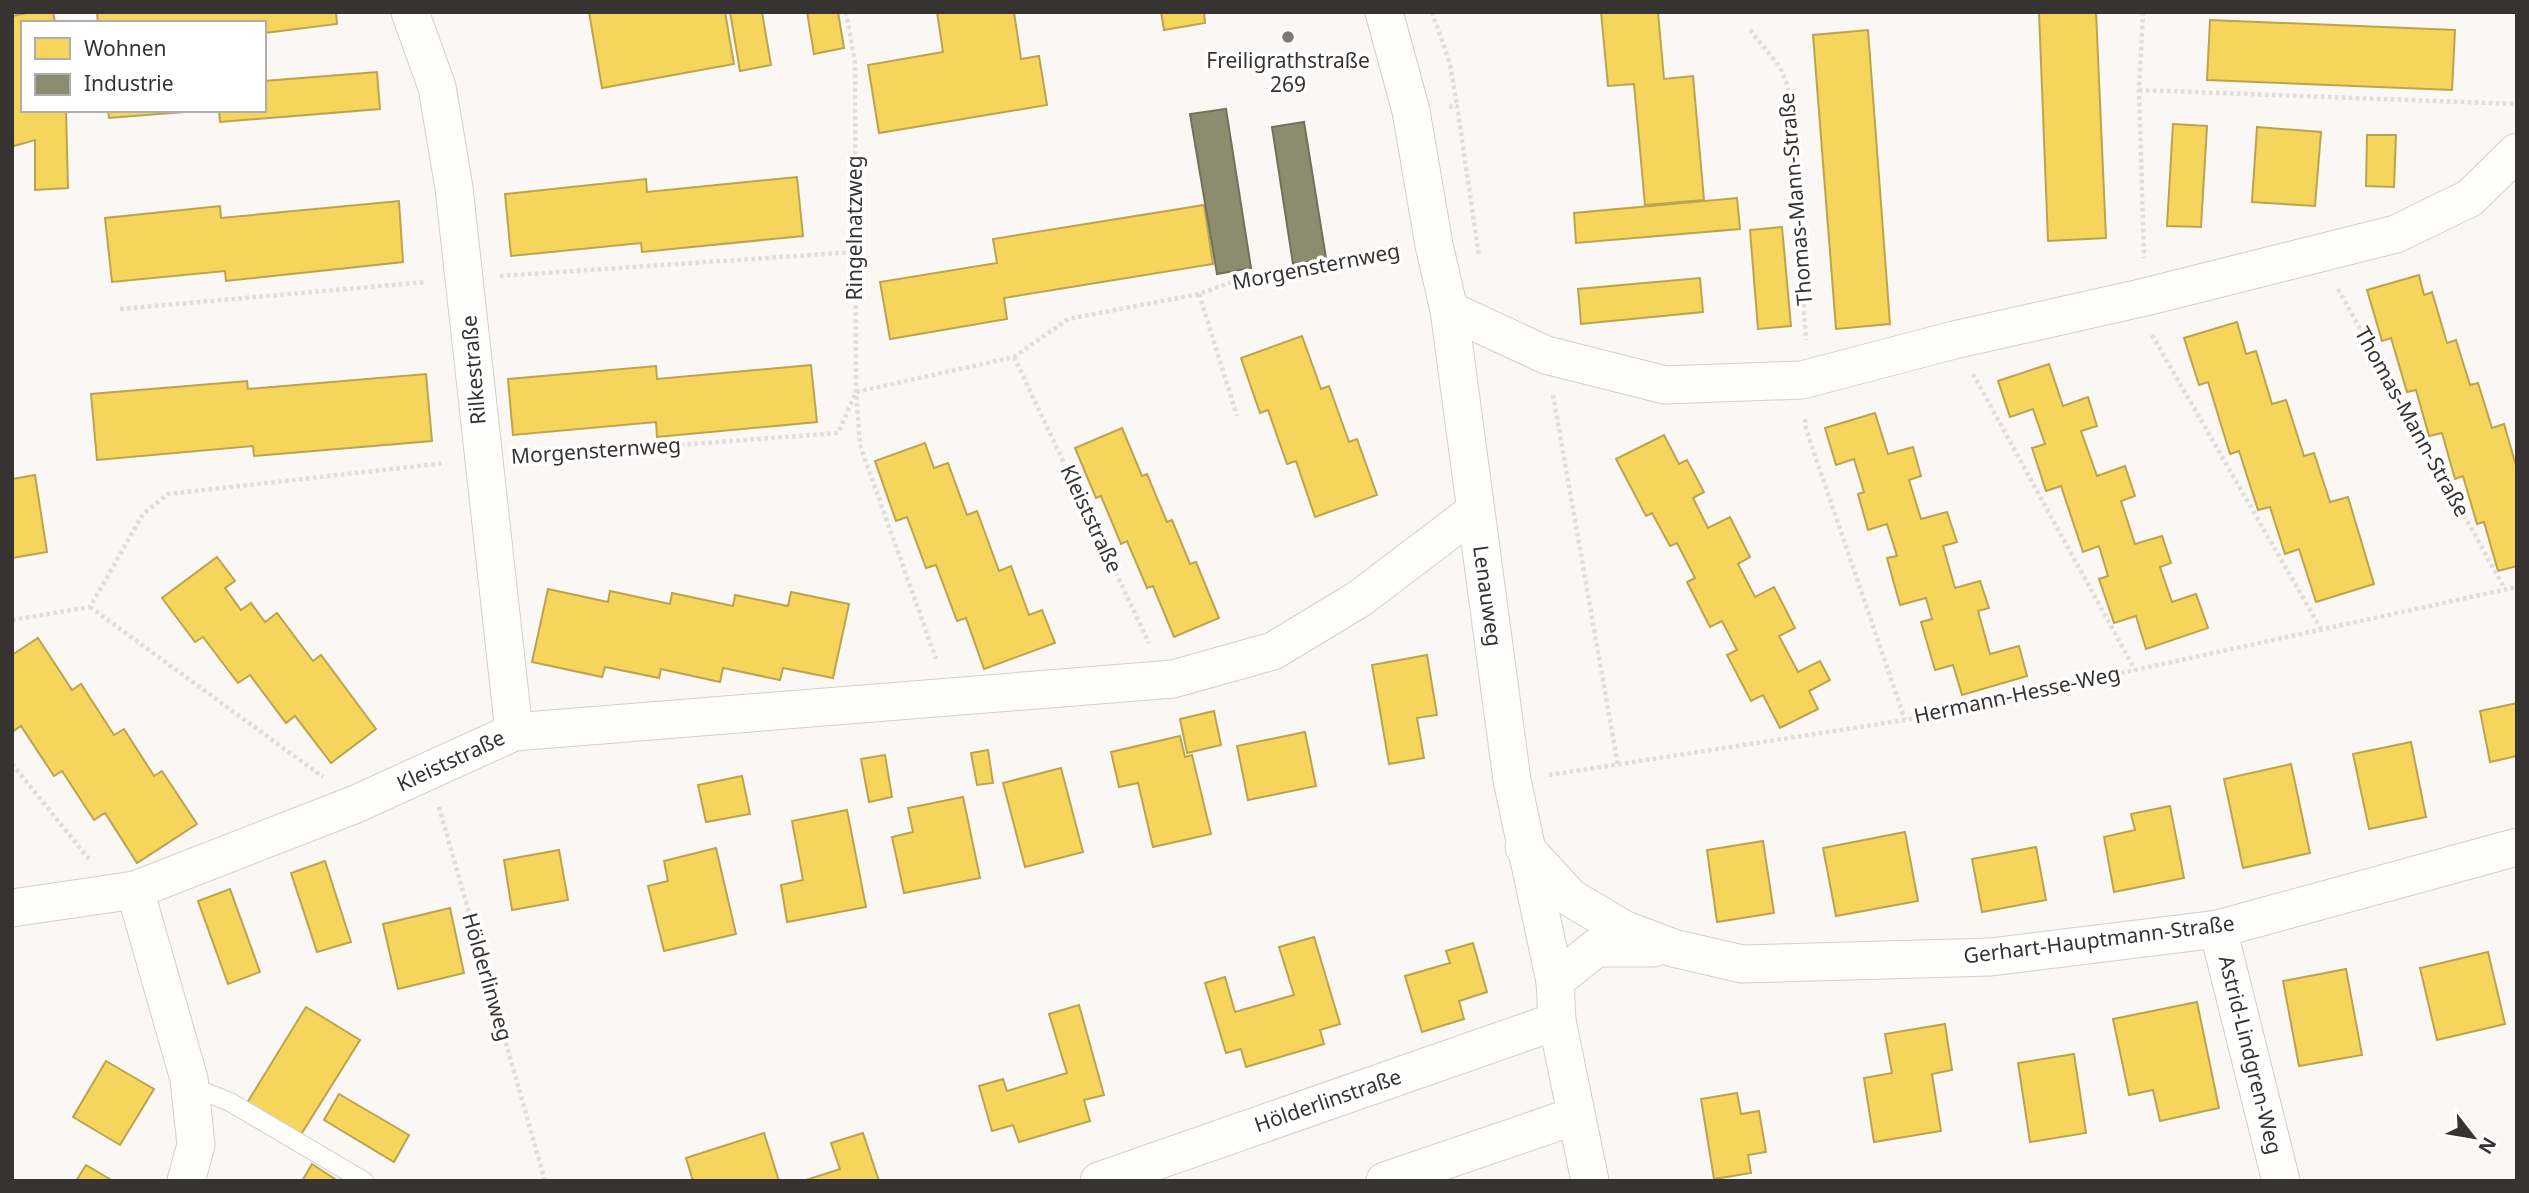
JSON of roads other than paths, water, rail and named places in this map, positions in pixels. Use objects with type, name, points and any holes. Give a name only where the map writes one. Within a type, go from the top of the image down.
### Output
[{"type":"street","name":"Rilkestraße","points":[[410,12],[436,87],[454,188],[514,732]]},
{"type":"street","name":"Lenauweg","points":[[1384,12],[1411,111],[1434,245],[1449,310],[1513,780],[1524,847],[1555,981],[1557,1021],[1590,1181]]},
{"type":"street","points":[[1449,310],[1546,355],[1665,385],[1802,380],[1954,340],[2139,299],[2396,234],[2470,198],[2517,152]]},
{"type":"street","name":"Kleiststraße","points":[[12,908],[120,892],[356,804],[432,772],[514,732],[951,699],[1173,679],[1273,651],[1359,598],[1475,511]]},
{"type":"street","name":"Gerhart-Hauptmann-Straße","points":[[1524,847],[1572,898],[1623,929],[1673,948],[1742,964],[1991,957],[2218,929],[2517,846]]},
{"type":"street","points":[[120,892],[190,1086],[197,1146],[186,1181]]},
{"type":"street","name":"Astrid-Lindgren-Weg","points":[[2218,929],[2281,1181]]},
{"type":"street","name":"Gerhart-Hauptmann-Straße","points":[[1555,981],[1596,948],[1673,948]]},
{"type":"street","name":"Hölderlinstraße","points":[[1099,1181],[1557,1021]]},
{"type":"street","points":[[1385,1181],[1575,1116]]},
{"type":"lane","points":[[190,1086],[230,1102],[364,1181]]},
{"type":"place","name":"Freiligrathstraße 269","points":[[1288,37]]}]
